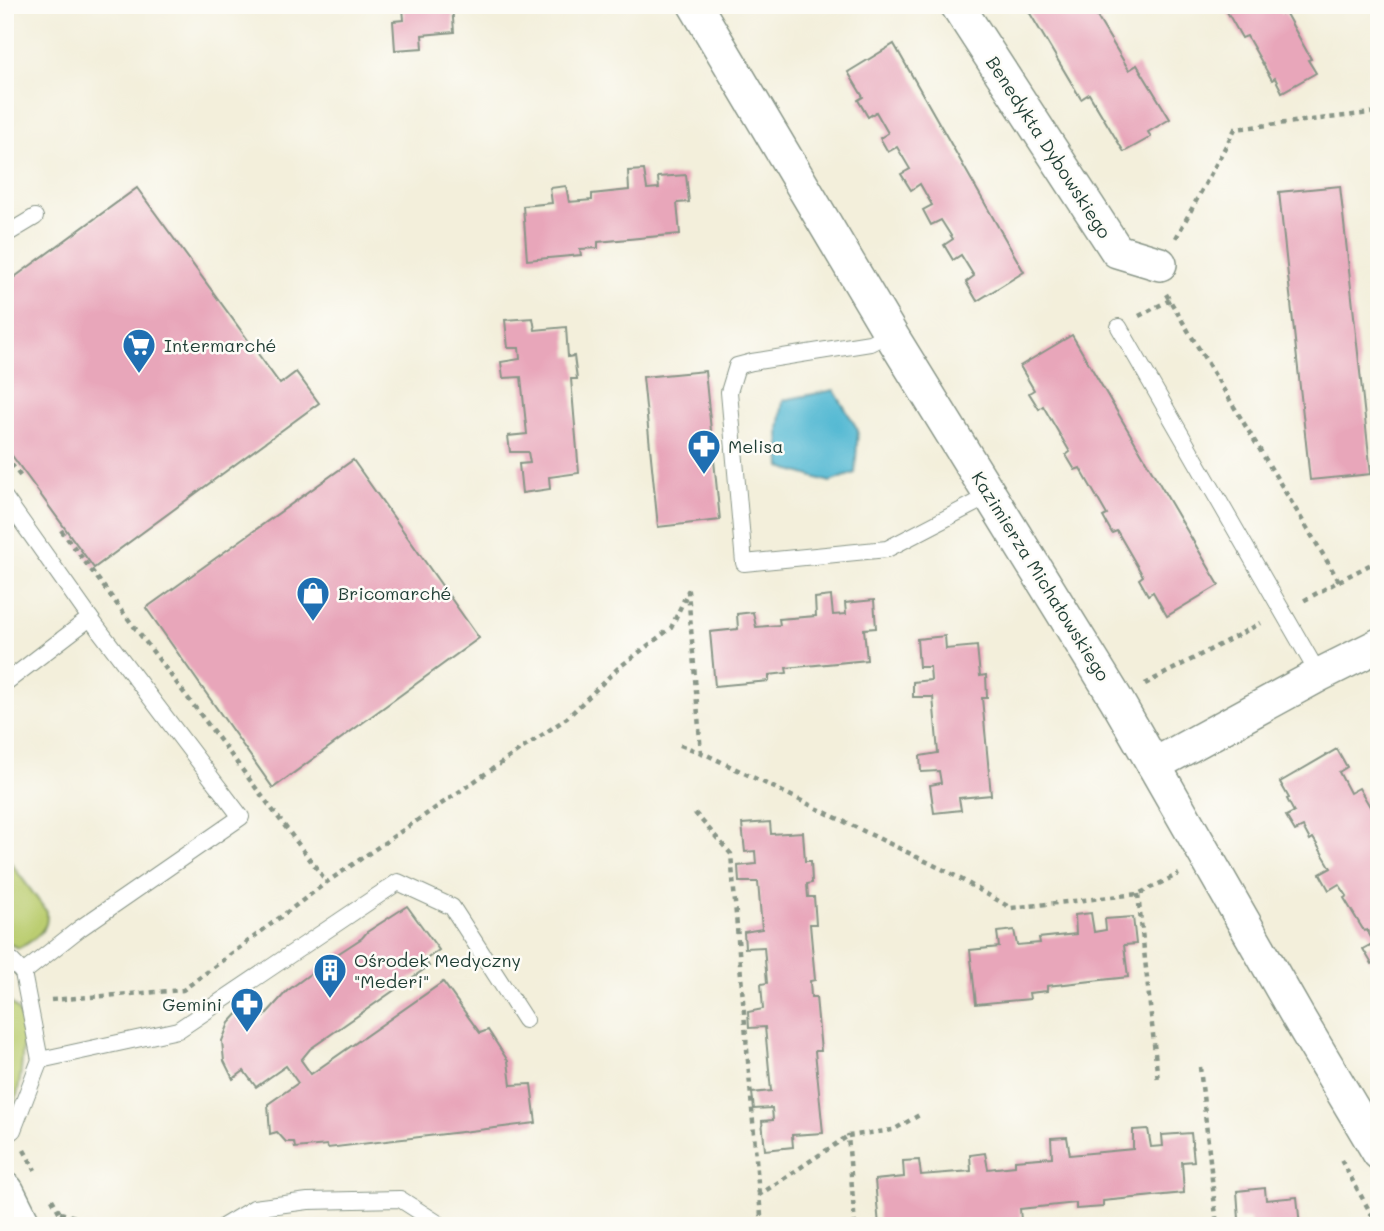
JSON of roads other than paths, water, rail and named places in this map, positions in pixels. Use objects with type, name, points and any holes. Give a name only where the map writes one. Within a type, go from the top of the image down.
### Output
[{"type":"street","name":"Kazimierza Michałowskiego","points":[[695,5],[890,333],[1116,699],[1379,1153]]},
{"type":"street","name":"Benedykta Dybowskiego","points":[[957,5],[1117,251],[1160,264]]},
{"type":"street","points":[[1153,765],[1379,645]]},
{"type":"street","points":[[5,1192],[22,1226]]},
{"type":"lane","points":[[5,235],[35,217]]},
{"type":"lane","points":[[1119,327],[1319,675]]},
{"type":"lane","points":[[890,333],[870,344],[737,366],[729,392],[744,562],[887,549],[991,495]]},
{"type":"lane","points":[[5,498],[90,618],[241,817],[79,929],[23,973]]},
{"type":"lane","points":[[5,683],[90,618]]},
{"type":"lane","points":[[40,1060],[178,1030],[398,882],[452,907],[525,1020]]},
{"type":"lane","points":[[5,954],[23,973],[40,1060],[12,1130],[5,1136]]},
{"type":"lane","points":[[224,1226],[254,1208],[308,1201],[400,1199],[442,1226]]},
{"type":"water","points":[[834,390],[858,430],[855,473],[830,482],[781,467],[779,430],[783,400]]},
{"type":"place","name":"Intermarché","points":[[139,375]]},
{"type":"place","name":"Melisa","points":[[704,476]]},
{"type":"place","name":"Bricomarché","points":[[313,623]]},
{"type":"place","name":"Ośrodek Medyczny \"Mederi\"","points":[[330,1000]]},
{"type":"place","name":"Gemini","points":[[247,1034]]}]
